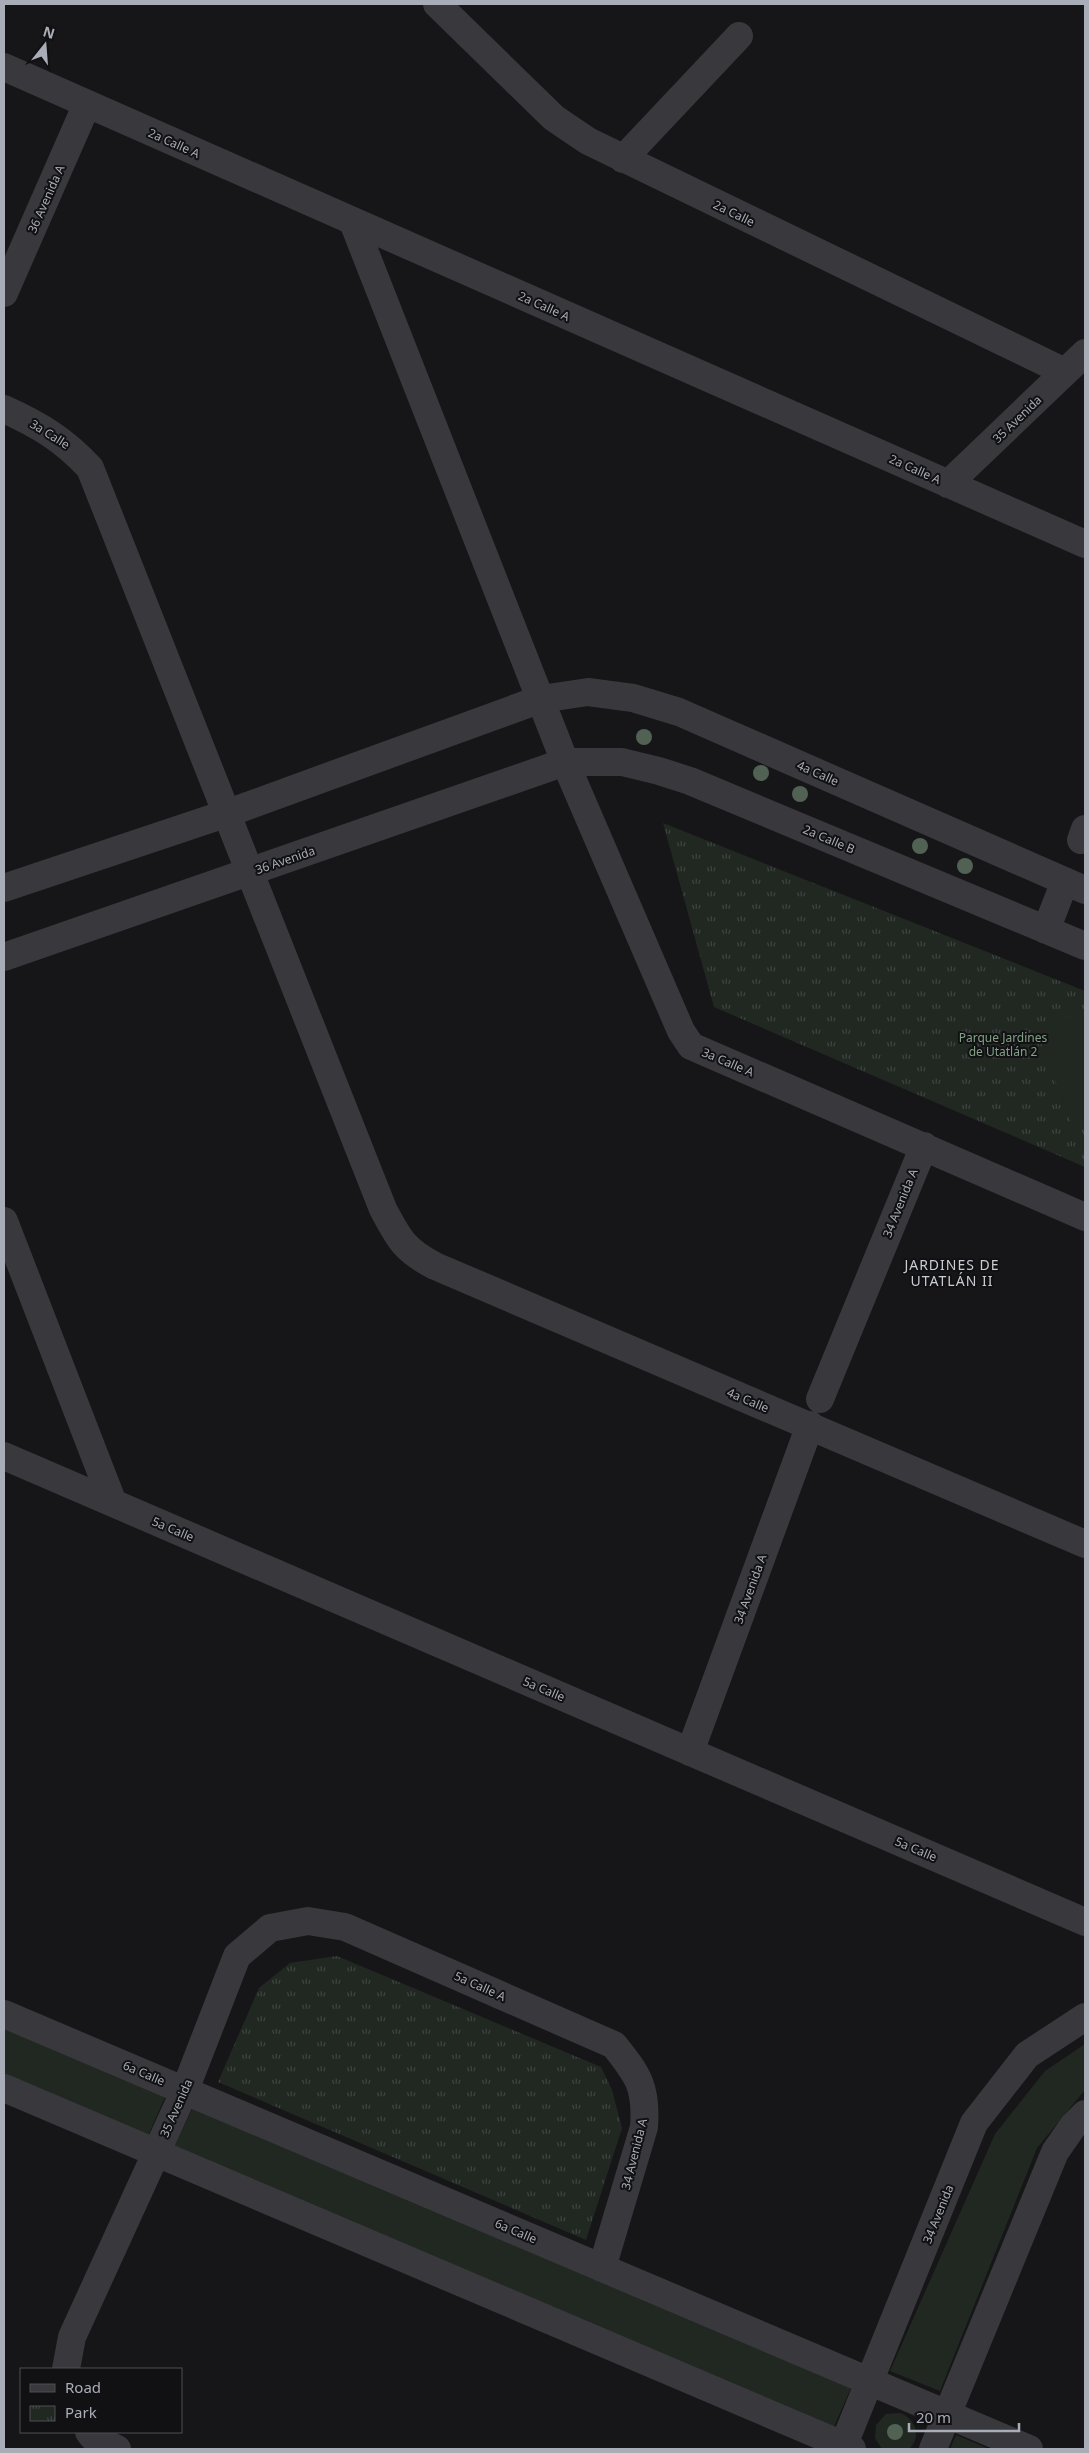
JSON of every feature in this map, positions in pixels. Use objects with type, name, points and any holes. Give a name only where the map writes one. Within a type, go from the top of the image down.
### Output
[{"type":"street","name":"2a Calle","points":[[437,4],[554,118],[588,141],[1065,372]]},
{"type":"street","points":[[623,159],[738,36]]},
{"type":"street","name":"2a Calle A","points":[[4,68],[1085,544]]},
{"type":"street","name":"36 Avenida A","points":[[4,293],[87,104]]},
{"type":"street","name":"3a Calle A","points":[[353,222],[542,699],[565,762],[680,1031],[691,1046],[1085,1217]]},
{"type":"street","name":"35 Avenida","points":[[948,484],[1085,353]]},
{"type":"street","name":"3a Calle","points":[[4,409],[43,427],[71,446],[90,468],[383,1209],[396,1234],[412,1254]]},
{"type":"street","name":"4a Calle","points":[[542,699],[588,692],[633,698],[679,712],[1075,885]]},
{"type":"street","points":[[4,888],[228,813],[542,699]]},
{"type":"street","name":"36 Avenida","points":[[4,957],[565,762]]},
{"type":"street","name":"2a Calle B","points":[[565,762],[622,762],[690,781],[1085,946]]},
{"type":"street","points":[[1046,930],[1075,885]]},
{"type":"street","name":"34 Avenida A","points":[[820,1399],[924,1146]]},
{"type":"street","points":[[4,1221],[114,1503]]},
{"type":"street","name":"4a Calle","points":[[412,1254],[435,1266],[1085,1544]]},
{"type":"street","name":"34 Avenida A","points":[[690,1752],[810,1426]]},
{"type":"street","name":"5a Calle","points":[[4,1456],[1085,1922]]},
{"type":"street","name":"35 Avenida","points":[[66,2368],[72,2337],[184,2090],[237,1956],[270,1928],[308,1921],[345,1927]]},
{"type":"street","name":"5a Calle A","points":[[345,1927],[614,2045]]},
{"type":"street","name":"6a Calle","points":[[4,2014],[1029,2449]]},
{"type":"street","name":"34 Avenida","points":[[846,2448],[870,2382],[974,2123],[1027,2054],[1085,2017]]},
{"type":"street","name":"34 Avenida A","points":[[602,2268],[644,2127],[645,2102],[635,2072],[614,2045]]},
{"type":"street","points":[[4,2088],[846,2448]]},
{"type":"street","points":[[933,2449],[1055,2152],[1073,2126],[1085,2114]]},
{"type":"street","points":[[90,2433],[93,2437],[117,2449]]},
{"type":"green space","name":"Parque Jardines de Utatlán 2","points":[[663,823],[1085,991],[1085,1167],[714,1007]]},
{"type":"green space","points":[[1085,1011],[1085,1119],[1072,1124],[1036,1030]]},
{"type":"green space","points":[[337,1956],[601,2067],[612,2090],[622,2128],[586,2240],[218,2082],[259,1988],[290,1963]]},
{"type":"green space","points":[[4,2029],[166,2095],[147,2138],[4,2076]]},
{"type":"green space","points":[[1085,2044],[1085,2090],[1037,2148],[940,2391],[890,2371],[995,2134],[1045,2071]]},
{"type":"green space","points":[[193,2108],[851,2388],[833,2429],[174,2147]]},
{"type":"green space","points":[[900,2413],[910,2419],[913,2424],[916,2434],[913,2444],[909,2449],[882,2449],[875,2438],[876,2425],[886,2414]]},
{"type":"green space","points":[[956,2435],[989,2449],[950,2449]]},
{"type":"district","name":"JARDINES DE UTATLÁN II","points":[[952,1272]]}]
